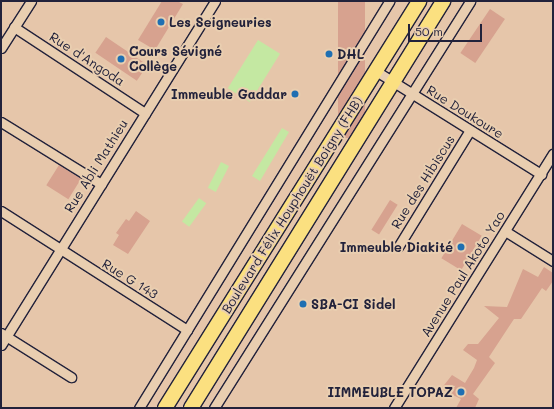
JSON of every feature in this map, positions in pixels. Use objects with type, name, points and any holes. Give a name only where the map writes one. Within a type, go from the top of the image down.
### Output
[{"type":"highway","name":"Boulevard Félix Houphouët Boigny (FHB)","points":[[165,408],[419,1]]},
{"type":"highway","name":"Boulevard Félix Houphouët Boigny (FHB)","points":[[191,408],[443,1]]},
{"type":"highway","points":[[417,42],[447,1]]},
{"type":"street","points":[[1,48],[31,1]]},
{"type":"street","name":"Rue Abli Mathieu","points":[[1,345],[4,334],[60,249],[215,1]]},
{"type":"street","points":[[139,408],[390,1]]},
{"type":"street","points":[[214,408],[470,1]]},
{"type":"street","name":"Rue d'Angoda","points":[[14,27],[145,113]]},
{"type":"street","name":"Rue Doukoure","points":[[376,71],[541,174]]},
{"type":"street","points":[[1,122],[101,184]]},
{"type":"street","name":"Rue des Hibiscus","points":[[398,247],[470,130]]},
{"type":"street","name":"Avenue Paul Akoto Yao","points":[[394,408],[553,154]]},
{"type":"street","name":"Rue G 143","points":[[1,211],[187,330]]},
{"type":"street","points":[[505,231],[553,261]]},
{"type":"street","points":[[4,334],[71,377]]},
{"type":"green space","points":[[258,40],[280,54],[250,102],[228,88]]},
{"type":"green space","points":[[282,128],[289,132],[260,181],[252,176]]},
{"type":"green space","points":[[221,162],[229,166],[216,192],[208,188]]},
{"type":"green space","points":[[199,198],[206,203],[189,227],[182,221]]},
{"type":"building","name":"Les Seigneuries","points":[[162,1],[177,1],[183,4],[155,50],[138,40]]},
{"type":"building","points":[[338,1],[365,1],[365,138],[338,138]]},
{"type":"building","points":[[490,9],[505,19],[475,63],[460,53]]},
{"type":"building","name":"Cours Sévigné Collège","points":[[106,37],[147,65],[137,81],[95,53]]},
{"type":"building","points":[[59,165],[81,179],[68,199],[46,185]]},
{"type":"building","points":[[390,200],[398,205],[379,234],[371,230]]},
{"type":"building","points":[[136,211],[150,221],[128,254],[113,245],[119,235],[116,233],[126,219],[129,221]]},
{"type":"building","name":"Immeuble Diakité","points":[[462,224],[482,236],[461,270],[441,258]]},
{"type":"building","points":[[544,267],[553,273],[553,281],[546,291],[542,288],[521,319],[514,319],[489,357],[495,363],[473,394],[479,399],[475,408],[456,408],[461,399],[441,389],[452,375],[465,383],[474,368],[477,360],[463,350],[468,344],[478,344],[499,318],[484,306],[507,307],[523,269],[538,277]]},
{"type":"place","name":"Les Seigneuries","points":[[161,22]]},
{"type":"place","name":"DHL","points":[[329,54]]},
{"type":"place","name":"Cours Sévigné Collège","points":[[121,59]]},
{"type":"place","name":"Immeuble Gaddar","points":[[295,94]]},
{"type":"place","name":"Immeuble Diakité","points":[[461,247]]},
{"type":"place","name":"SBA-CI Sidel","points":[[303,304]]},
{"type":"place","name":"IIMMEUBLE TOPAZ","points":[[461,392]]}]
